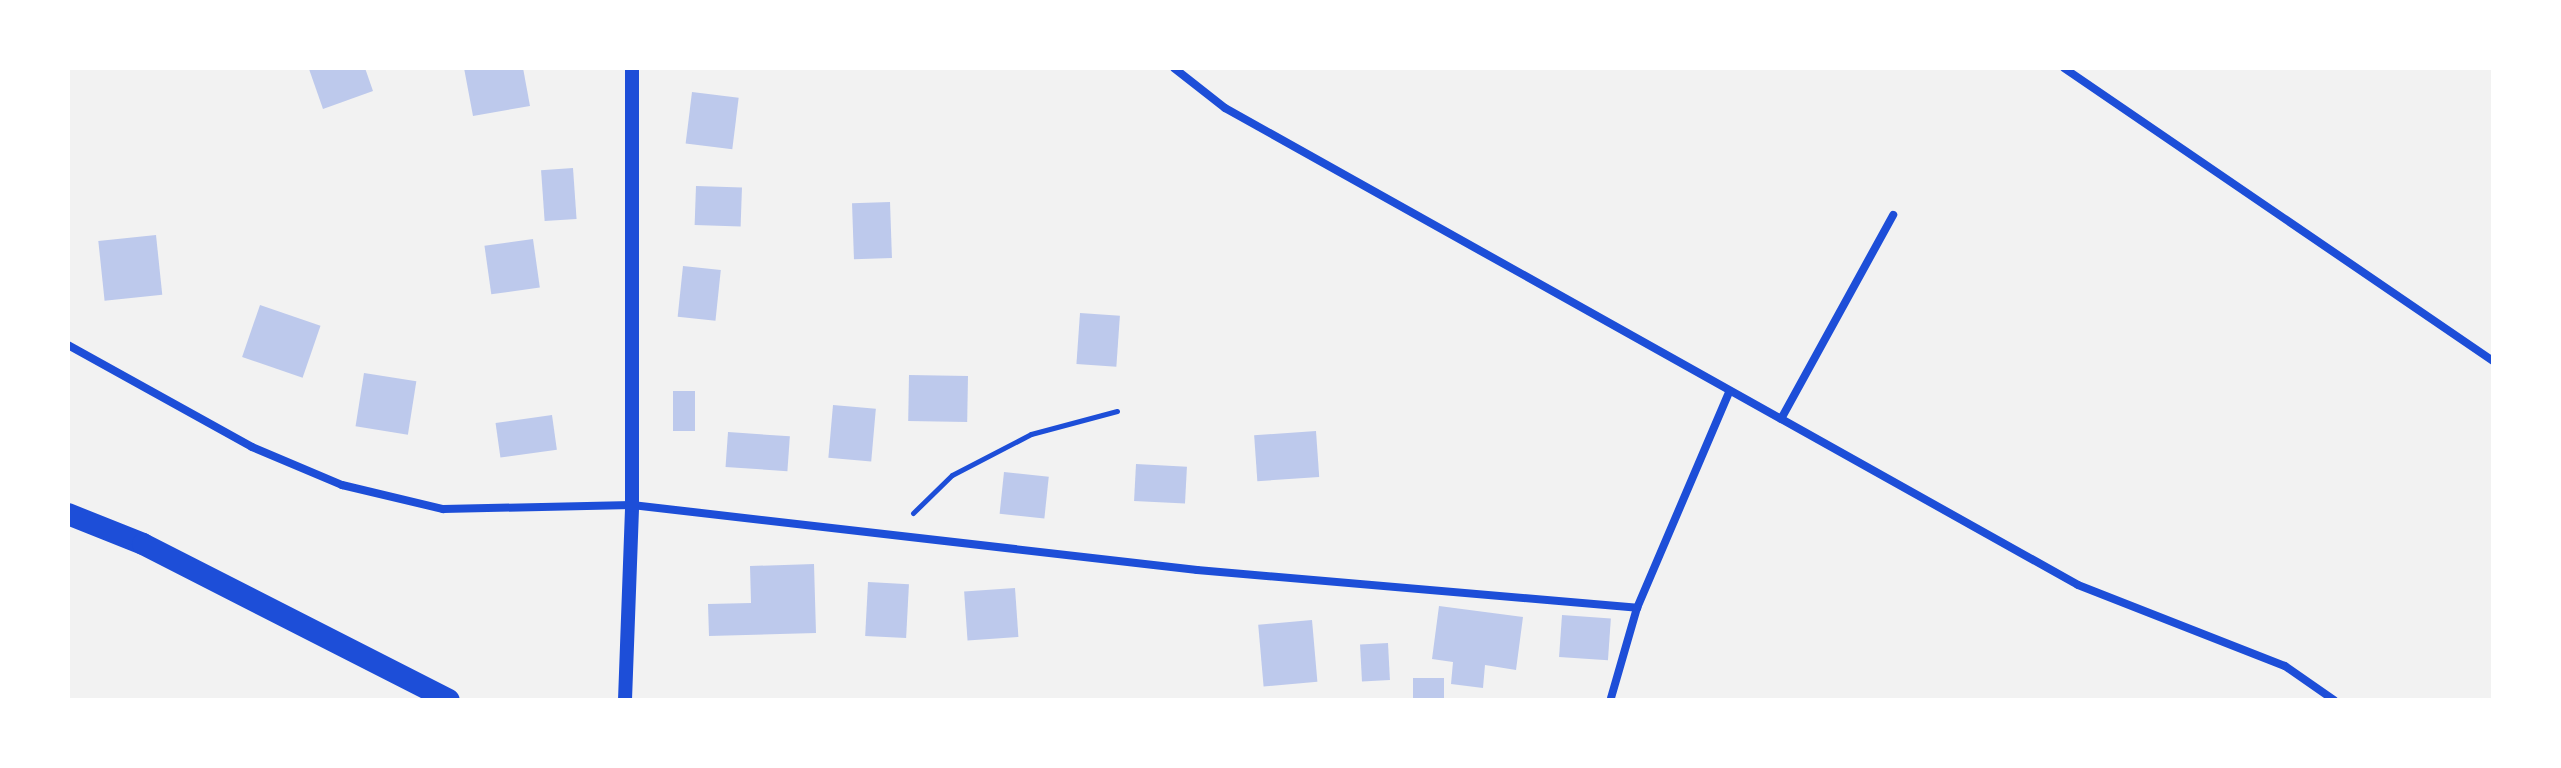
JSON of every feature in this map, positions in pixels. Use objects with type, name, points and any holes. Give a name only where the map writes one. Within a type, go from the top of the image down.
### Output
[{"type":"highway","points":[[68,514],[143,544],[449,700]]},
{"type":"street","points":[[625,700],[632,505],[632,68]]},
{"type":"street","points":[[1174,68],[1225,108],[2078,585],[2285,666],[2334,700]]},
{"type":"street","points":[[2064,68],[2493,361]]},
{"type":"street","points":[[1781,419],[1893,215]]},
{"type":"street","points":[[68,345],[252,447],[342,485],[443,509],[632,505],[1197,570],[1637,608]]},
{"type":"street","points":[[1611,698],[1637,608],[1729,392]]},
{"type":"path","points":[[892,533],[952,475],[1031,434],[1117,411]]},
{"type":"building","points":[[365,68],[373,91],[323,109],[309,69]]},
{"type":"building","points":[[464,68],[523,68],[530,106],[473,116]]},
{"type":"building","points":[[692,92],[739,98],[732,149],[686,144]]},
{"type":"building","points":[[573,168],[577,219],[545,221],[541,170]]},
{"type":"building","points":[[696,186],[742,188],[741,227],[695,225]]},
{"type":"building","points":[[890,202],[892,258],[854,259],[852,203]]},
{"type":"building","points":[[156,235],[162,295],[105,301],[98,241]]},
{"type":"building","points":[[533,239],[540,288],[491,294],[484,246]]},
{"type":"building","points":[[683,266],[721,270],[715,321],[678,317]]},
{"type":"building","points":[[260,305],[321,326],[303,378],[242,357]]},
{"type":"building","points":[[1080,313],[1120,316],[1116,367],[1076,364]]},
{"type":"building","points":[[364,373],[416,381],[408,435],[356,426]]},
{"type":"building","points":[[909,375],[968,376],[967,422],[908,421]]},
{"type":"building","points":[[673,391],[695,391],[695,431],[673,431]]},
{"type":"building","points":[[833,405],[876,409],[871,462],[828,458]]},
{"type":"building","points":[[552,415],[557,450],[500,458],[496,423]]},
{"type":"building","points":[[1316,431],[1319,477],[1257,481],[1254,435]]},
{"type":"building","points":[[728,432],[790,436],[787,471],[726,467]]},
{"type":"building","points":[[1136,464],[1187,467],[1185,504],[1134,501]]},
{"type":"building","points":[[1004,472],[1049,477],[1044,518],[1000,514]]},
{"type":"building","points":[[814,564],[816,633],[709,636],[708,604],[751,603],[750,566]]},
{"type":"building","points":[[868,582],[909,584],[906,638],[865,636]]},
{"type":"building","points":[[1015,588],[1018,637],[968,640],[964,592]]},
{"type":"building","points":[[1439,606],[1523,617],[1516,670],[1485,665],[1483,688],[1451,684],[1453,662],[1432,659]]},
{"type":"building","points":[[1562,615],[1611,618],[1608,660],[1559,657]]},
{"type":"building","points":[[1312,620],[1317,682],[1264,686],[1258,625]]},
{"type":"building","points":[[1388,643],[1390,680],[1362,681],[1360,644]]},
{"type":"building","points":[[1413,678],[1444,678],[1444,700],[1413,700]]}]
